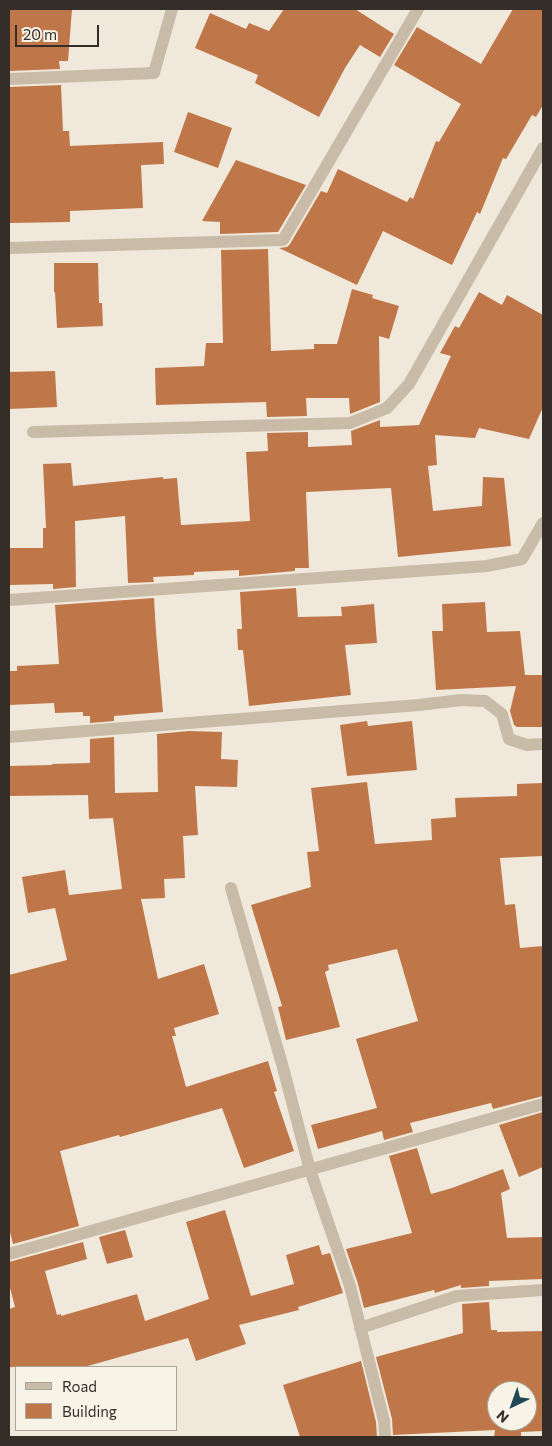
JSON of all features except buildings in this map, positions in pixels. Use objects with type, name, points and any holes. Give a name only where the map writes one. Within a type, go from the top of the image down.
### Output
[{"type":"street","points":[[9,79],[154,72],[172,9]]},
{"type":"street","points":[[9,248],[283,240],[418,9]]},
{"type":"street","points":[[33,432],[350,423],[387,408],[408,384],[543,148]]},
{"type":"street","points":[[9,600],[487,566],[522,558],[543,523]]},
{"type":"street","points":[[9,737],[462,700],[486,700],[502,714],[509,739],[527,745],[543,744]]},
{"type":"street","points":[[231,888],[282,1064],[310,1170],[350,1286],[384,1421],[385,1437]]},
{"type":"street","points":[[9,1254],[543,1104]]},
{"type":"street","points":[[360,1328],[458,1296],[543,1290]]}]
